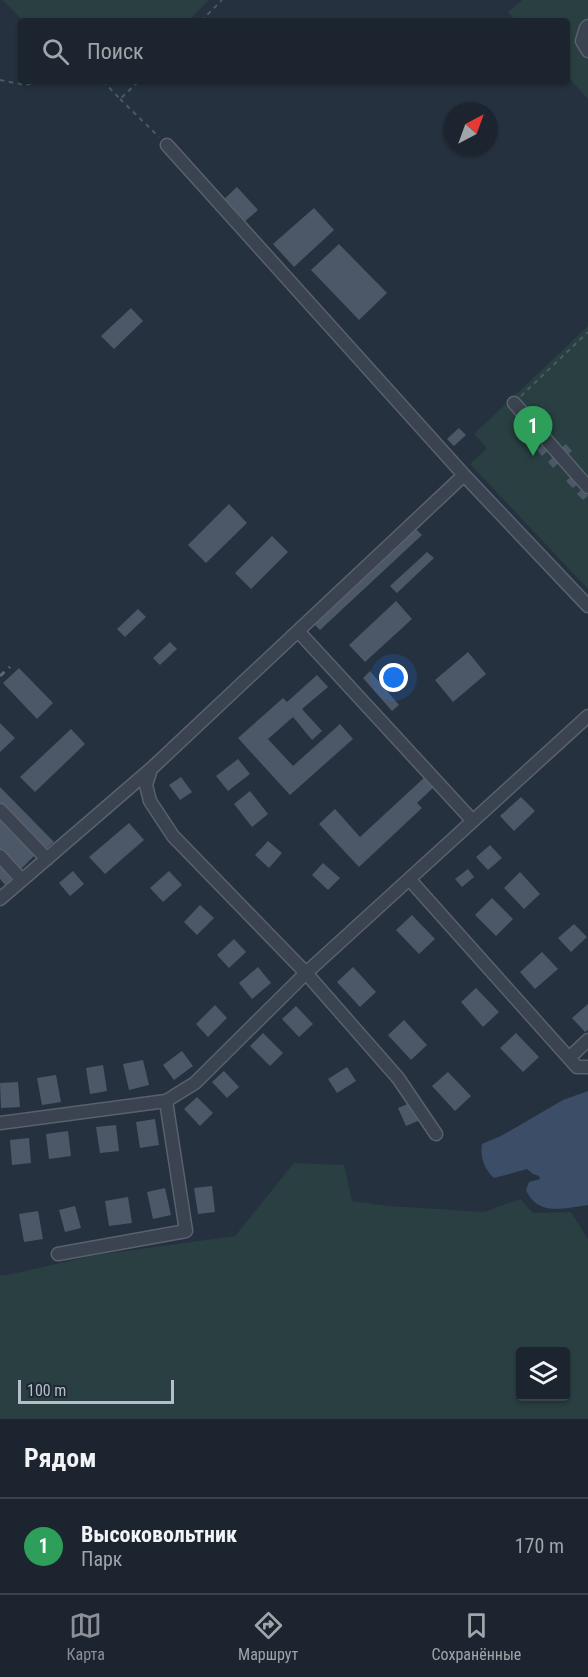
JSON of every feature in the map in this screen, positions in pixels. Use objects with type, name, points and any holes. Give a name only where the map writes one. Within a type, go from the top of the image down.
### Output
[{"type":"street","points":[[588,26],[582,41],[588,51]]},
{"type":"street","points":[[167,145],[464,475],[588,606]]},
{"type":"street","points":[[514,403],[588,487]]},
{"type":"street","points":[[0,899],[152,768],[464,475]]},
{"type":"street","points":[[298,631],[472,820]]},
{"type":"street","points":[[0,1123],[166,1101],[195,1083],[306,973],[588,716]]},
{"type":"street","points":[[152,768],[146,785],[150,801],[173,836],[306,973],[398,1078],[436,1134]]},
{"type":"street","points":[[0,810],[47,859]]},
{"type":"street","points":[[0,856],[22,880]]},
{"type":"street","points":[[410,880],[577,1067],[588,1067]]},
{"type":"street","points":[[569,1058],[588,1040]]},
{"type":"street","points":[[58,1254],[186,1231],[166,1101]]},
{"type":"path","points":[[204,18],[222,0]]},
{"type":"path","points":[[0,80],[18,84]]},
{"type":"path","points":[[106,84],[167,145]]},
{"type":"path","points":[[120,99],[136,84]]},
{"type":"path","points":[[514,403],[588,332]]},
{"type":"green space","points":[[3,0],[209,0],[191,18],[20,18]]},
{"type":"green space","points":[[522,0],[588,0],[588,99],[570,79],[570,18],[513,18],[508,12]]},
{"type":"green space","points":[[588,326],[588,589],[470,464],[487,448],[474,434]]},
{"type":"green space","points":[[294,1163],[344,1165],[352,1201],[389,1206],[484,1212],[520,1199],[533,1213],[571,1212],[588,1239],[588,1419],[0,1419],[0,1275],[97,1255],[235,1236]]},
{"type":"water","points":[[588,1091],[588,1205],[552,1209],[537,1204],[526,1190],[529,1182],[540,1179],[527,1169],[494,1178],[484,1163],[482,1144],[501,1136],[563,1100]]},
{"type":"building","points":[[237,187],[258,210],[243,223],[222,201]]},
{"type":"building","points":[[314,208],[334,230],[294,267],[273,244]]},
{"type":"building","points":[[339,244],[387,293],[359,320],[311,270]]},
{"type":"building","points":[[131,308],[143,321],[114,349],[101,336]]},
{"type":"building","points":[[459,428],[466,435],[454,446],[447,439]]},
{"type":"building","points":[[532,431],[538,439],[531,445],[524,438]]},
{"type":"building","points":[[543,444],[548,451],[542,456],[537,450]]},
{"type":"building","points":[[566,444],[572,451],[566,456],[560,449]]},
{"type":"building","points":[[554,456],[560,462],[553,468],[548,462]]},
{"type":"building","points":[[572,476],[579,483],[573,488],[566,481]]},
{"type":"building","points":[[583,488],[588,496],[583,500],[577,494]]},
{"type":"building","points":[[229,504],[247,523],[206,563],[188,545]]},
{"type":"building","points":[[416,529],[422,535],[320,630],[314,624]]},
{"type":"building","points":[[272,536],[288,552],[251,589],[235,573]]},
{"type":"building","points":[[427,552],[434,558],[397,593],[390,586]]},
{"type":"building","points":[[396,601],[412,619],[365,662],[349,645]]},
{"type":"building","points":[[138,609],[146,617],[125,637],[117,629]]},
{"type":"building","points":[[170,642],[177,649],[160,665],[153,658]]},
{"type":"building","points":[[468,652],[486,674],[453,702],[435,680]]},
{"type":"building","points":[[19,668],[53,703],[37,719],[3,683]]},
{"type":"building","points":[[370,671],[399,705],[392,711],[363,678]]},
{"type":"building","points":[[317,675],[328,687],[302,709],[322,731],[312,740],[293,717],[268,739],[293,766],[340,724],[353,739],[290,795],[238,738],[283,698],[287,702]]},
{"type":"building","points":[[0,723],[15,738],[0,752]]},
{"type":"building","points":[[71,729],[85,744],[35,792],[20,777]]},
{"type":"building","points":[[238,759],[250,774],[228,791],[216,776]]},
{"type":"building","points":[[426,776],[435,786],[417,803],[422,808],[359,867],[319,824],[335,809],[360,837]]},
{"type":"building","points":[[181,777],[192,792],[180,800],[169,785]]},
{"type":"building","points":[[0,787],[54,842],[46,849],[0,803]]},
{"type":"building","points":[[250,791],[268,814],[252,827],[234,804]]},
{"type":"building","points":[[521,797],[535,811],[514,831],[500,816]]},
{"type":"building","points":[[0,817],[35,855],[19,871],[0,851]]},
{"type":"building","points":[[129,823],[144,840],[105,874],[89,857]]},
{"type":"building","points":[[268,841],[282,853],[269,868],[255,855]]},
{"type":"building","points":[[490,845],[502,858],[488,870],[476,857]]},
{"type":"building","points":[[0,862],[15,878],[6,886],[0,879]]},
{"type":"building","points":[[323,863],[340,878],[328,890],[312,875]]},
{"type":"building","points":[[468,869],[474,877],[462,887],[455,879]]},
{"type":"building","points":[[73,871],[84,884],[70,896],[59,883]]},
{"type":"building","points":[[169,871],[182,885],[163,902],[150,888]]},
{"type":"building","points":[[520,872],[540,894],[524,909],[504,888]]},
{"type":"building","points":[[492,898],[513,919],[496,936],[475,915]]},
{"type":"building","points":[[200,905],[214,918],[197,935],[184,922]]},
{"type":"building","points":[[412,915],[435,939],[419,954],[396,930]]},
{"type":"building","points":[[574,924],[587,937],[571,952],[558,938]]},
{"type":"building","points":[[234,939],[246,952],[229,968],[217,955]]},
{"type":"building","points":[[542,952],[558,969],[535,989],[520,972]]},
{"type":"building","points":[[258,967],[271,983],[252,999],[239,983]]},
{"type":"building","points":[[353,967],[376,992],[360,1007],[337,982]]},
{"type":"building","points":[[476,988],[499,1012],[483,1027],[461,1002]]},
{"type":"building","points":[[588,1004],[588,1030],[585,1032],[572,1018]]},
{"type":"building","points":[[215,1005],[227,1018],[208,1037],[196,1024]]},
{"type":"building","points":[[296,1006],[313,1024],[299,1037],[282,1019]]},
{"type":"building","points":[[404,1020],[427,1045],[411,1060],[388,1035]]},
{"type":"building","points":[[263,1033],[283,1053],[270,1066],[250,1046]]},
{"type":"building","points":[[516,1033],[539,1057],[523,1072],[500,1048]]},
{"type":"building","points":[[182,1051],[193,1066],[174,1080],[163,1065]]},
{"type":"building","points":[[143,1060],[149,1085],[129,1090],[123,1064]]},
{"type":"building","points":[[103,1065],[107,1091],[90,1094],[86,1068]]},
{"type":"building","points":[[347,1067],[356,1081],[337,1093],[328,1079]]},
{"type":"building","points":[[224,1071],[239,1087],[227,1098],[212,1082]]},
{"type":"building","points":[[448,1072],[471,1096],[455,1111],[432,1086]]},
{"type":"building","points":[[56,1075],[61,1102],[42,1105],[37,1078]]},
{"type":"building","points":[[18,1082],[20,1107],[1,1108],[0,1083]]},
{"type":"building","points":[[197,1097],[213,1113],[200,1126],[184,1109]]},
{"type":"building","points":[[410,1103],[418,1121],[406,1126],[398,1108]]},
{"type":"building","points":[[155,1119],[159,1145],[140,1148],[136,1122]]},
{"type":"building","points":[[116,1125],[119,1151],[100,1153],[96,1127]]},
{"type":"building","points":[[68,1131],[71,1156],[49,1159],[46,1134]]},
{"type":"building","points":[[29,1138],[31,1163],[12,1165],[10,1140]]},
{"type":"building","points":[[212,1186],[215,1212],[198,1214],[194,1188]]},
{"type":"building","points":[[165,1188],[171,1215],[153,1219],[147,1192]]},
{"type":"building","points":[[128,1197],[132,1223],[109,1226],[105,1201]]},
{"type":"building","points":[[75,1206],[81,1228],[65,1232],[59,1210]]},
{"type":"building","points":[[38,1211],[43,1239],[24,1242],[19,1214]]},
{"type":"railway","points":[[0,676],[10,667]]},
{"type":"place","name":"Высоковольтник","points":[[533,456]]}]
